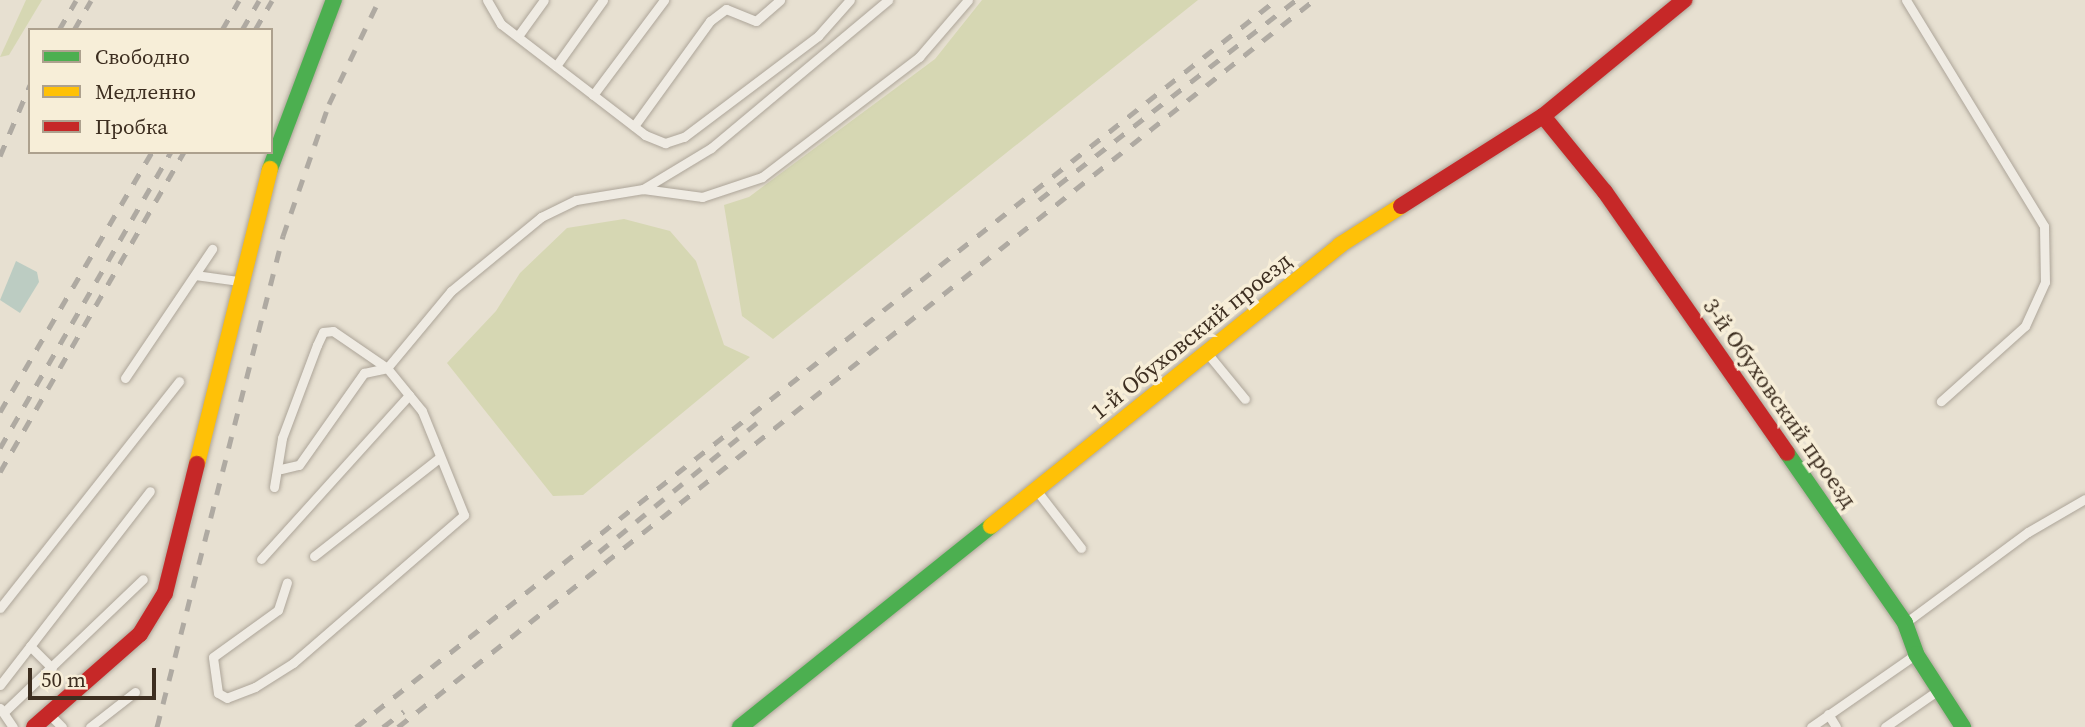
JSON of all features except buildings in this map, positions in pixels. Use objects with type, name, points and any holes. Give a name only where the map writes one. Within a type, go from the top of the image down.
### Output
[{"type":"street","points":[[34,727],[98,676],[156,614],[174,565],[240,281],[288,112],[334,0]]},
{"type":"street","name":"1-й Обуховский проезд","points":[[740,727],[1340,245],[1543,116],[1684,0]]},
{"type":"street","name":"3-й Обуховский проезд","points":[[1543,116],[1605,192],[1905,623],[1916,654],[1937,691],[1963,727]]},
{"type":"lane","points":[[487,0],[518,36],[634,127],[665,143],[684,137],[818,36],[850,0]]},
{"type":"lane","points":[[518,36],[544,0]]},
{"type":"lane","points":[[556,66],[603,0]]},
{"type":"lane","points":[[593,95],[664,0]]},
{"type":"lane","points":[[634,127],[710,21],[726,9],[756,21],[780,0]]},
{"type":"lane","points":[[643,189],[710,148],[888,0]]},
{"type":"lane","points":[[281,469],[299,465],[364,373],[387,368],[452,291],[541,217],[576,201],[643,189],[702,197],[762,177],[919,57],[968,0]]},
{"type":"lane","points":[[1906,0],[2044,226],[2045,282],[2025,326],[1941,401]]},
{"type":"lane","points":[[125,378],[212,249]]},
{"type":"lane","points":[[195,275],[240,281]]},
{"type":"lane","points":[[274,487],[281,469],[282,438],[323,332],[344,336],[387,368],[422,411],[439,458],[460,496],[461,523],[293,663],[255,687],[227,698],[218,693],[213,657],[278,610],[287,582]]},
{"type":"lane","points":[[1207,353],[1245,398]]},
{"type":"lane","points":[[0,608],[179,381]]},
{"type":"lane","points":[[261,559],[409,395]]},
{"type":"lane","points":[[314,556],[439,458]]},
{"type":"lane","points":[[1036,490],[1081,548]]},
{"type":"lane","points":[[0,685],[150,491]]},
{"type":"lane","points":[[1905,623],[2028,532],[2085,499]]},
{"type":"lane","points":[[12,727],[2,710],[52,668],[143,579]]},
{"type":"lane","points":[[30,646],[52,668]]},
{"type":"lane","points":[[1811,727],[1916,654]]},
{"type":"lane","points":[[1885,727],[1937,691]]},
{"type":"lane","points":[[90,727],[135,692]]},
{"type":"lane","points":[[49,714],[62,727]]},
{"type":"lane","points":[[1828,714],[1836,727]]},
{"type":"green space","points":[[26,0],[42,0],[9,55],[0,57]]},
{"type":"green space","points":[[982,0],[1198,0],[773,339],[742,316],[724,205],[749,197],[935,59]]},
{"type":"green space","points":[[624,219],[670,231],[696,261],[724,345],[750,357],[583,495],[553,496],[447,363],[496,311],[520,273],[567,228]]},
{"type":"shaded area","points":[[16,261],[37,272],[39,282],[20,313],[0,300]]},
{"type":"railway","points":[[60,28],[76,0]]},
{"type":"railway","points":[[75,28],[91,0]]},
{"type":"railway","points":[[223,28],[239,0]]},
{"type":"railway","points":[[243,28],[259,0]]},
{"type":"railway","points":[[256,28],[272,0]]},
{"type":"railway","points":[[157,727],[283,236],[329,104],[379,0]]},
{"type":"railway","points":[[356,727],[1276,0]]},
{"type":"railway","points":[[1039,200],[1296,0]]},
{"type":"railway","points":[[398,727],[1314,0]]},
{"type":"railway","points":[[0,156],[28,90]]},
{"type":"railway","points":[[0,412],[151,154]]},
{"type":"railway","points":[[0,448],[170,154]]},
{"type":"railway","points":[[0,472],[183,154]]},
{"type":"railway","points":[[599,552],[759,421]]},
{"type":"railway","points":[[383,727],[404,711]]},
{"type":"traffic: fast","points":[[270,169],[334,0]]},
{"type":"traffic: fast","points":[[1787,453],[1905,623],[1916,654],[1963,727]]},
{"type":"traffic: fast","points":[[740,727],[991,526]]},
{"type":"traffic: slow","points":[[197,464],[270,169]]},
{"type":"traffic: slow","points":[[991,526],[1340,245],[1401,206]]},
{"type":"traffic: jam","points":[[1401,206],[1543,116],[1684,0]]},
{"type":"traffic: jam","points":[[1543,116],[1605,192],[1787,453]]},
{"type":"traffic: jam","points":[[34,727],[140,634],[165,593],[197,464]]}]
